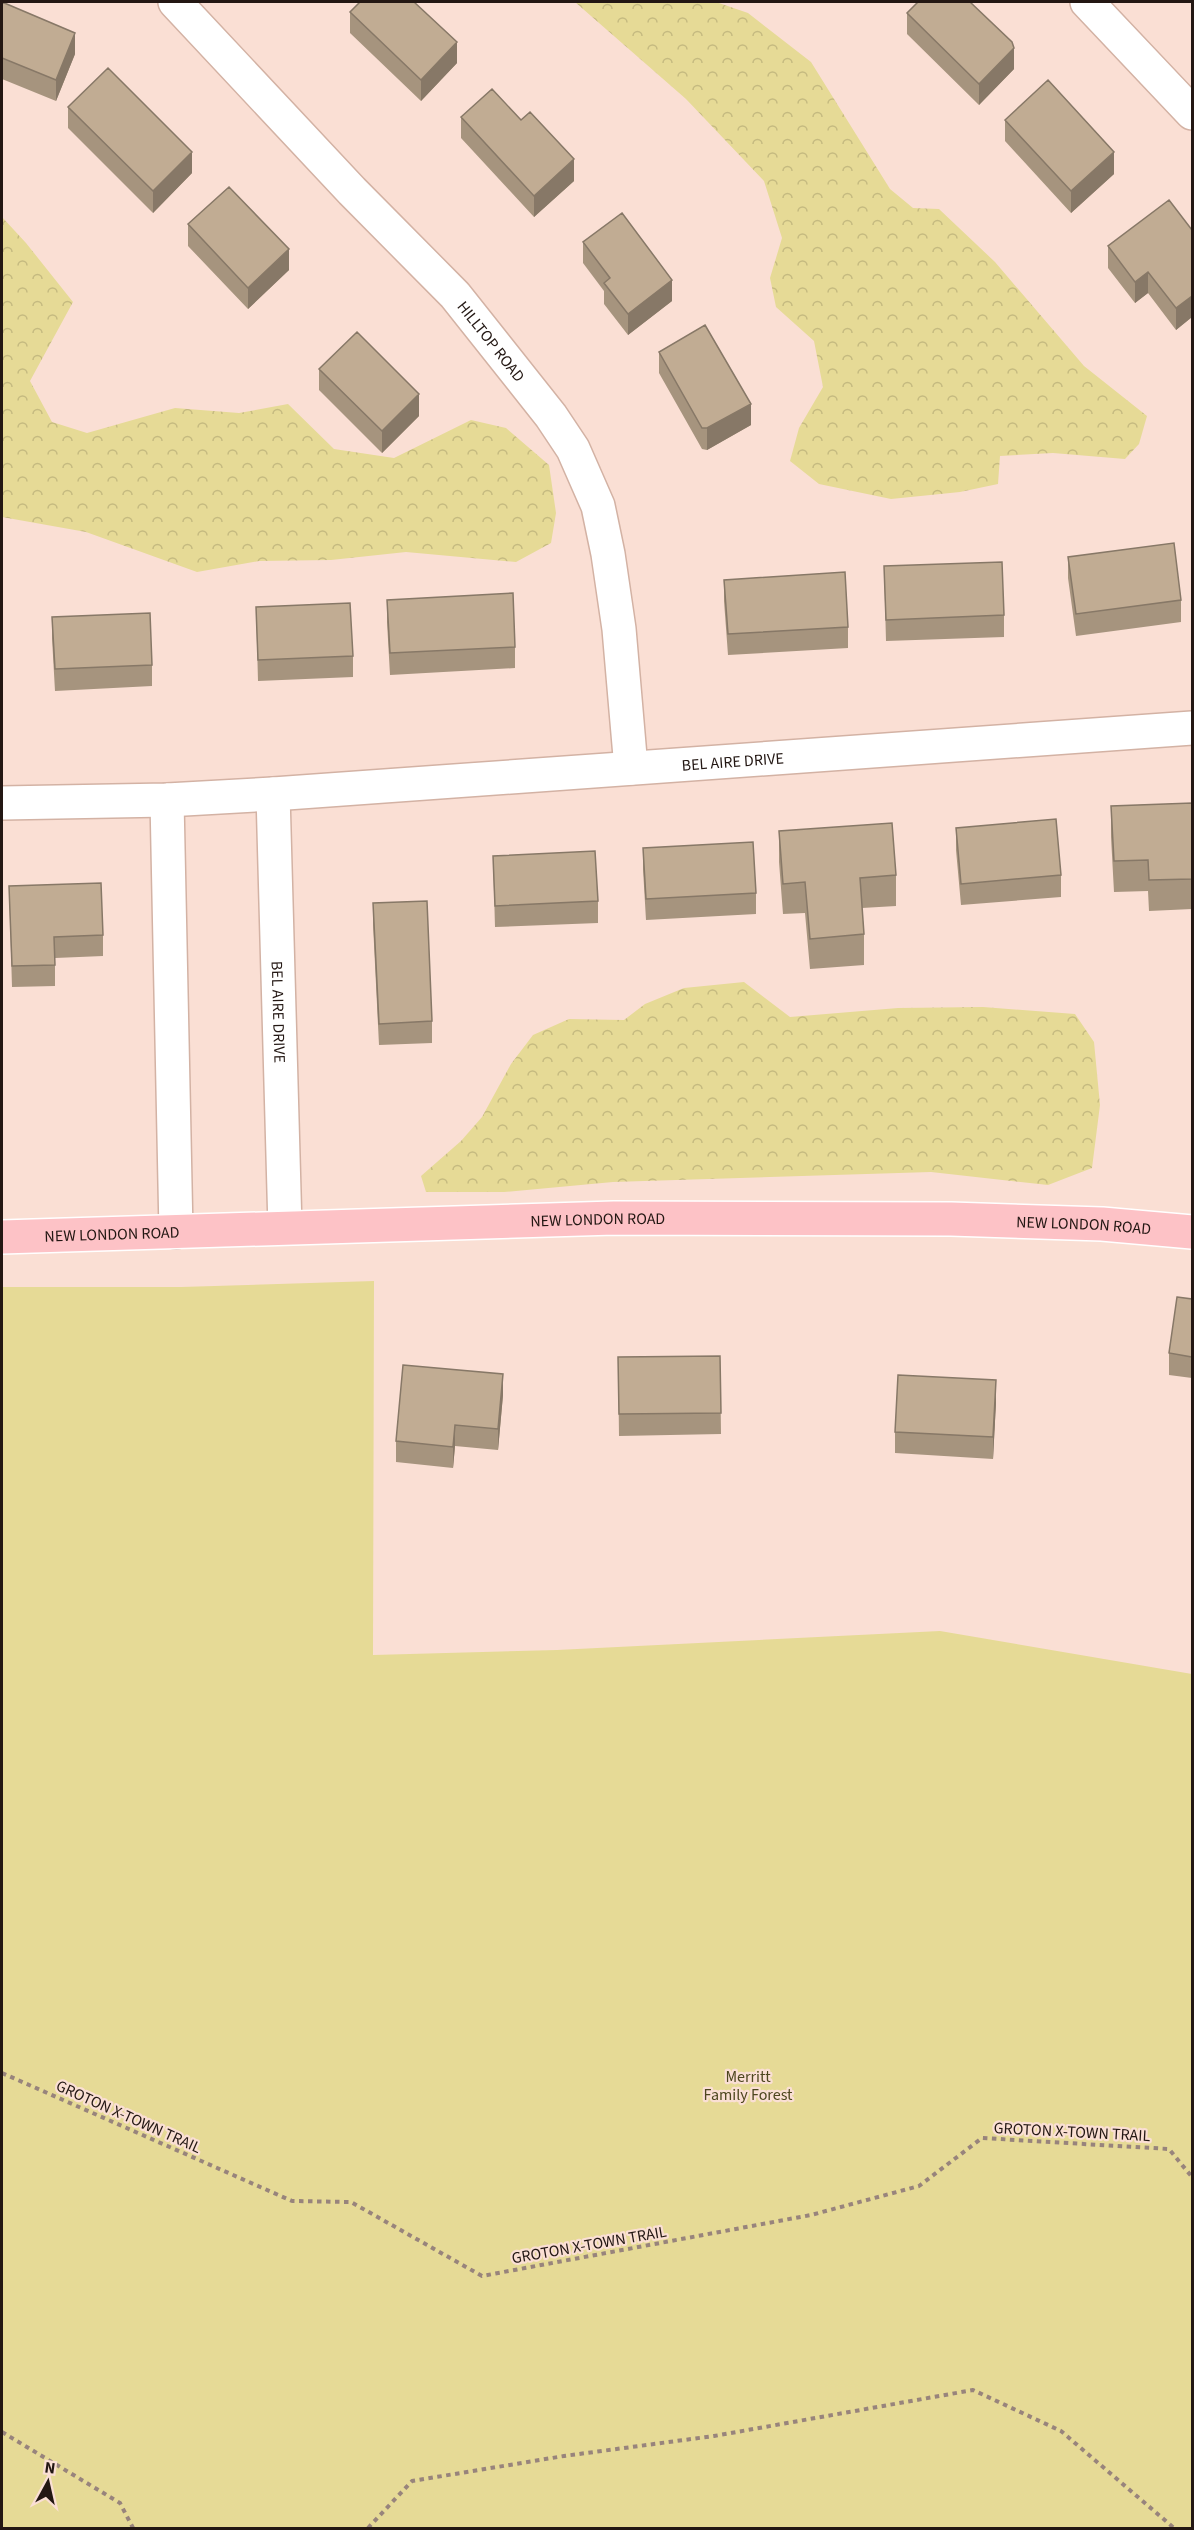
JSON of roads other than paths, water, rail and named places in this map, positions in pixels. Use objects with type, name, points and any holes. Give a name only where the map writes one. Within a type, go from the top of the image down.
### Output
[{"type":"main road","name":"NEW LONDON ROAD","points":[[2,1237],[614,1218],[951,1219],[1102,1224],[1192,1232]]},
{"type":"street","name":"HILLTOP ROAD","points":[[175,2],[352,192],[455,295],[551,416],[573,449],[598,506],[608,554],[619,629],[631,768]]},
{"type":"street","points":[[1087,2],[1192,113]]},
{"type":"street","name":"BEL AIRE DRIVE","points":[[2,803],[167,800],[273,794],[1192,728]]},
{"type":"street","name":"BEL AIRE DRIVE","points":[[273,794],[285,1228]]},
{"type":"street","points":[[167,800],[176,1232]]},
{"type":"park label","name":"Merritt Family Forest","points":[[748,2085]]}]
